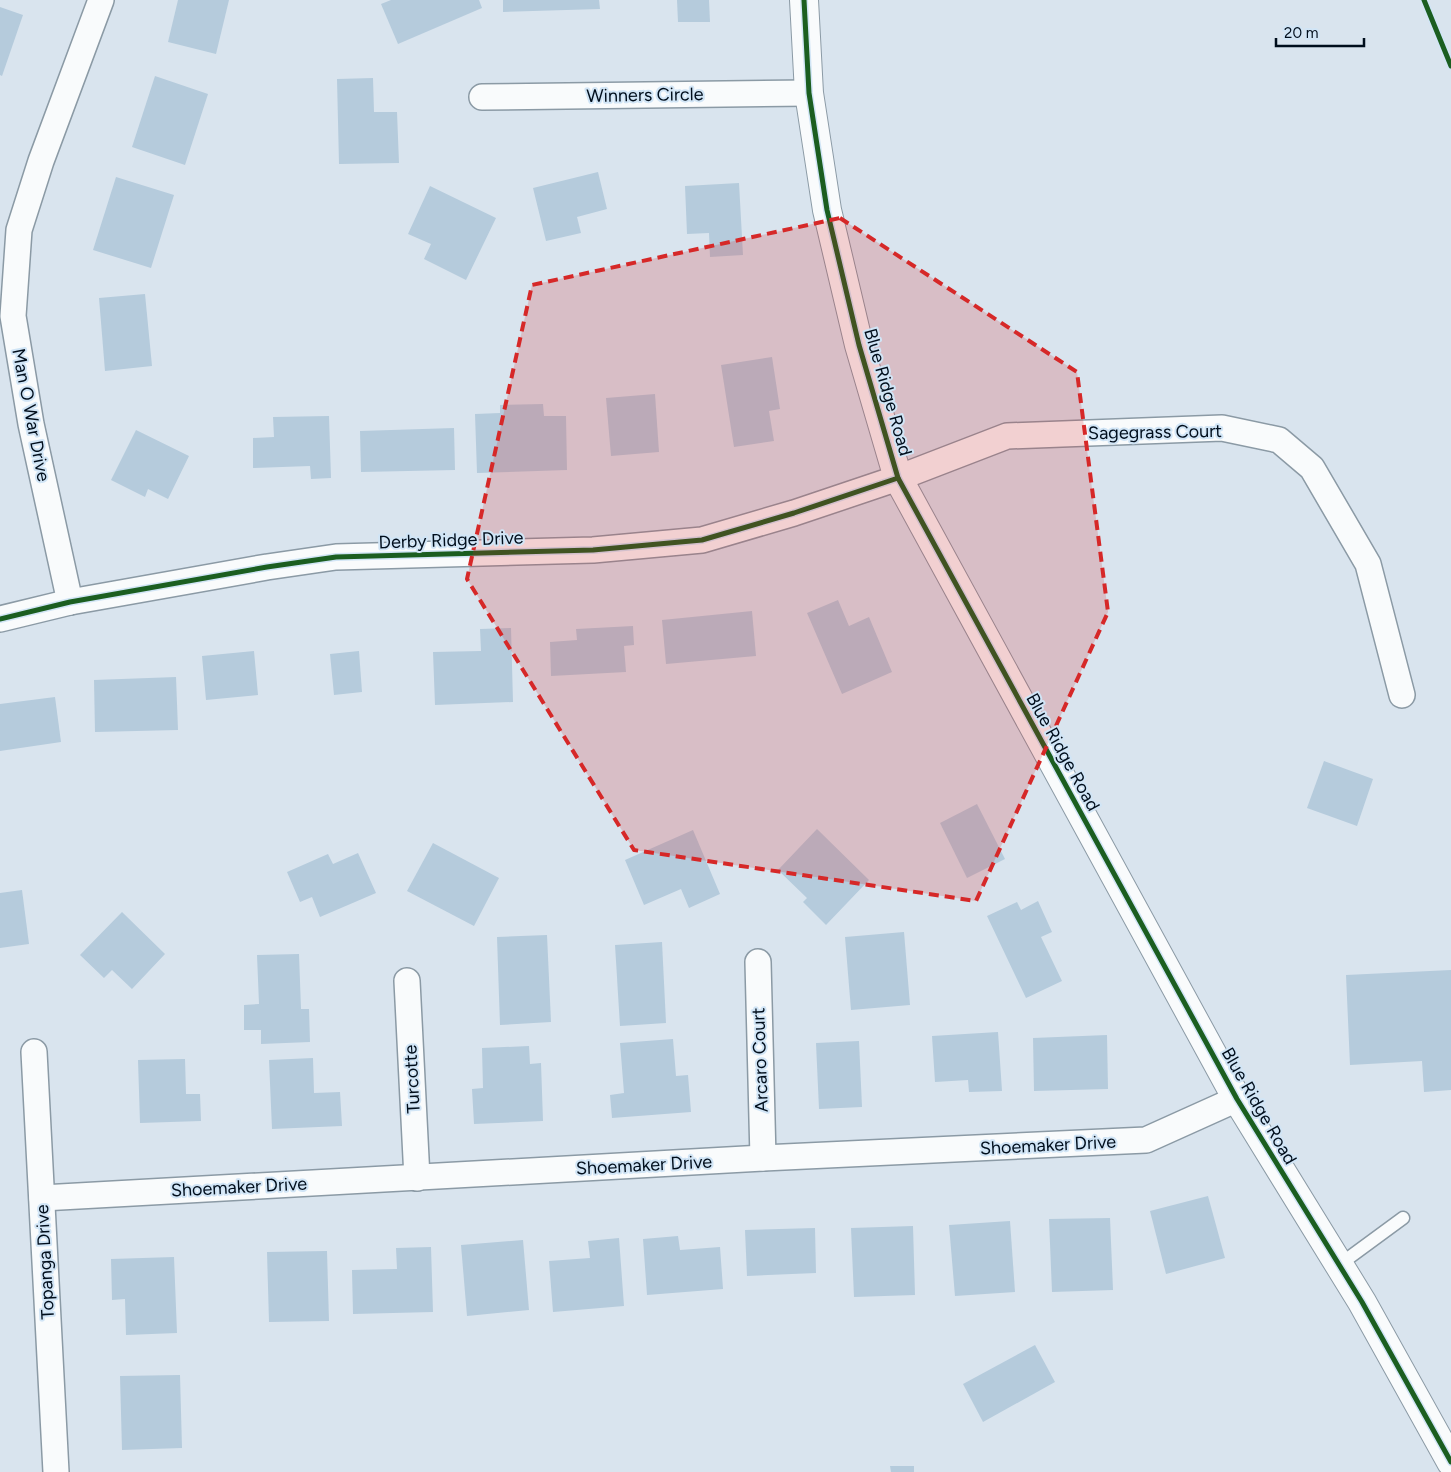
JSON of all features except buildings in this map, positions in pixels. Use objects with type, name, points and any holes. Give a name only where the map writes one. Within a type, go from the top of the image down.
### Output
[{"type":"street","name":"Man O War Drive","points":[[70,602],[31,424],[13,316],[19,230],[41,161],[101,0]]},
{"type":"street","name":"Blue Ridge Road","points":[[804,0],[809,93],[826,210],[859,345],[898,478],[1237,1099],[1362,1302],[1451,1462]]},
{"type":"street","name":"Winners Circle","points":[[482,97],[809,93]]},
{"type":"street","name":"Sagegrass Court","points":[[898,478],[1007,436],[1222,428],[1279,440],[1312,468],[1368,564],[1402,695]]},
{"type":"street","name":"Derby Ridge Drive","points":[[0,618],[70,602],[267,567],[336,557],[593,550],[702,540],[794,513],[898,478]]},
{"type":"street","name":"Arcaro Court","points":[[758,962],[764,1158]]},
{"type":"street","name":"Turcotte","points":[[407,980],[417,1178]]},
{"type":"street","name":"Topanga Drive","points":[[34,1052],[56,1472]]},
{"type":"street","name":"Shoemaker Drive","points":[[42,1198],[764,1158],[1146,1140],[1237,1099]]},
{"type":"lane","points":[[1339,1265],[1403,1218]]},
{"type":"highlighted area","points":[[840,218],[1077,372],[1108,612],[976,901],[634,850],[467,579],[532,285]]},
{"type":"cycle path","points":[[804,0],[809,93],[827,210],[859,345],[898,478],[1237,1099],[1362,1302],[1451,1462]]},
{"type":"cycle path","points":[[1424,0],[1451,66]]},
{"type":"cycle path","points":[[0,619],[70,602],[267,567],[336,557],[593,550],[702,540],[794,513],[898,478]]}]
